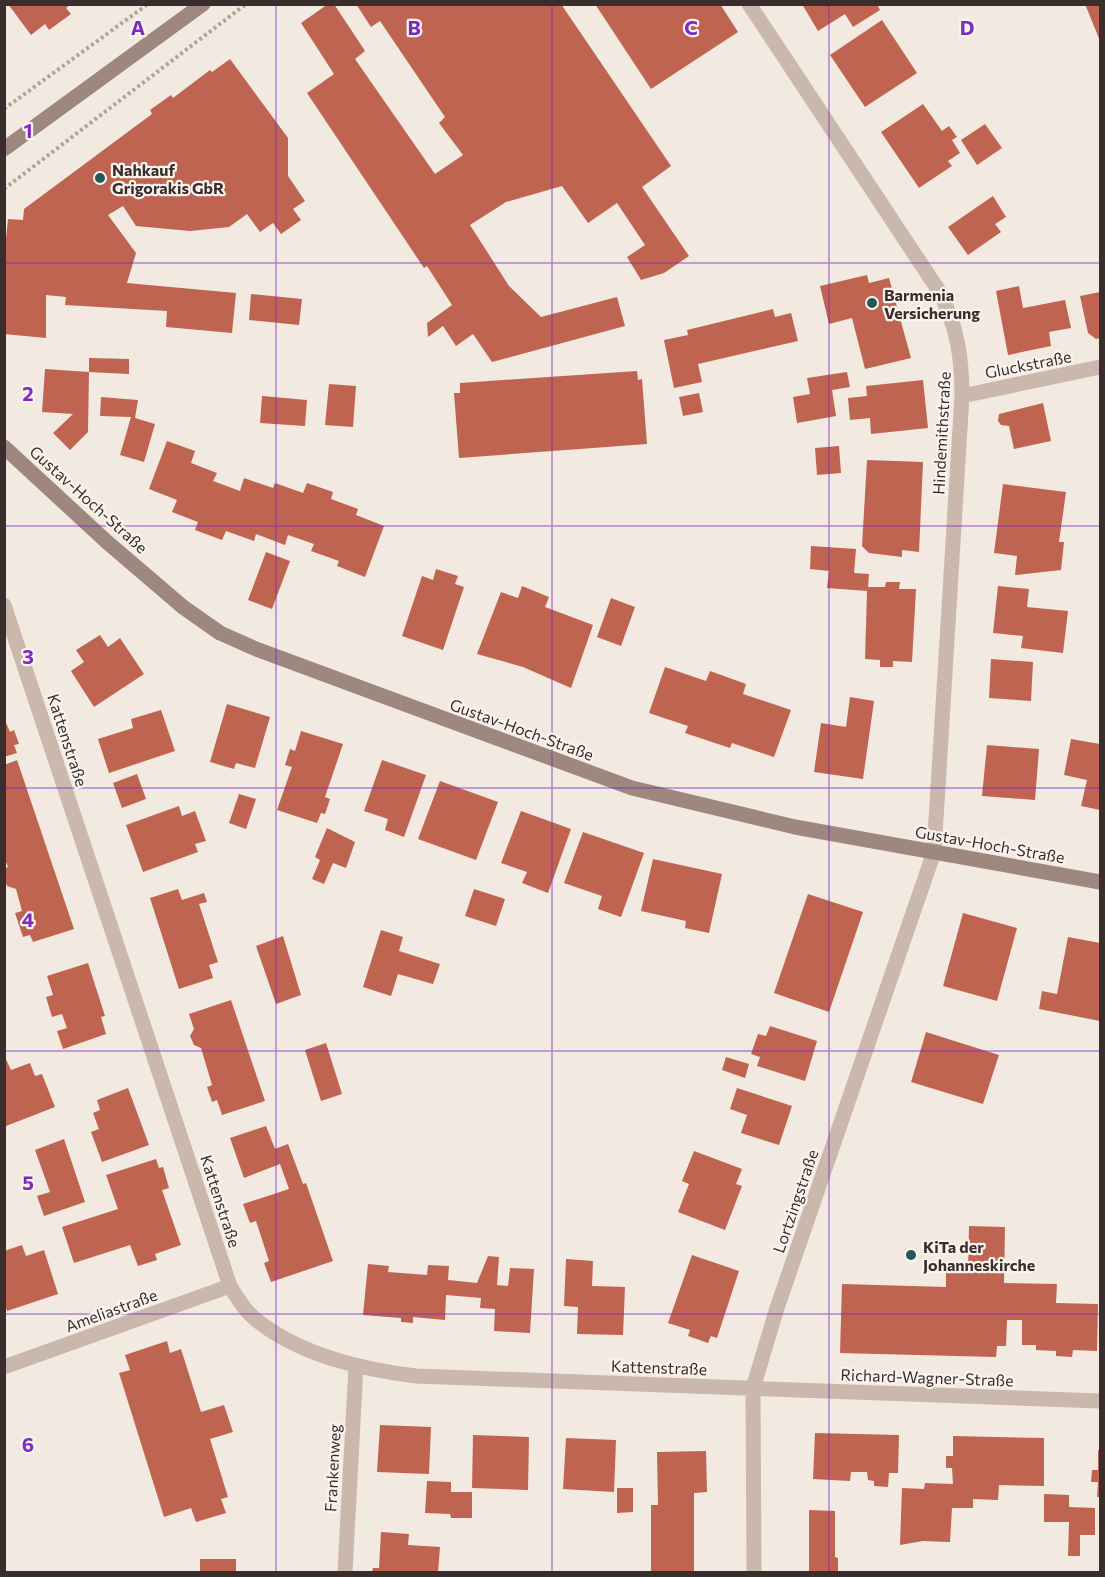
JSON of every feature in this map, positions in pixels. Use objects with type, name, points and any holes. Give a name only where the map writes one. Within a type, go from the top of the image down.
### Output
[{"type":"main road","points":[[4,148],[203,4]]},
{"type":"main road","name":"Gustav-Hoch-Straße","points":[[4,447],[183,607],[220,633],[632,788],[795,827],[1101,882]]},
{"type":"street","name":"Hindemithstraße","points":[[749,4],[939,291],[953,317],[958,336],[962,396],[934,852]]},
{"type":"street","name":"Gluckstraße","points":[[962,396],[1101,368]]},
{"type":"street","name":"Kattenstraße","points":[[4,605],[230,1286],[243,1307],[266,1327],[281,1336],[356,1366],[416,1376],[753,1388]]},
{"type":"street","name":"Lortzingstraße","points":[[754,1572],[753,1388],[777,1308],[934,852]]},
{"type":"street","name":"Ameliastraße","points":[[4,1367],[230,1286]]},
{"type":"street","name":"Frankenweg","points":[[345,1572],[356,1366]]},
{"type":"street","name":"Richard-Wagner-Straße","points":[[753,1388],[1101,1401]]},
{"type":"path","points":[[4,108],[148,4]]},
{"type":"path","points":[[4,189],[246,4]]},
{"type":"building","points":[[8,4],[71,4],[66,8],[71,14],[49,30],[45,24],[31,35]]},
{"type":"building","points":[[328,4],[334,4],[365,51],[355,59],[435,174],[463,155],[439,123],[445,117],[380,21],[371,27],[356,4],[561,4],[671,166],[642,187],[689,256],[664,273],[641,280],[627,257],[645,245],[617,203],[588,223],[562,186],[506,202],[470,225],[509,286],[541,317],[617,297],[625,326],[492,362],[473,334],[456,346],[443,326],[428,337],[427,323],[452,305],[427,266],[424,268],[307,93],[334,74],[301,23]]},
{"type":"building","points":[[595,4],[720,4],[738,32],[651,89]]},
{"type":"building","points":[[802,4],[877,4],[880,10],[853,27],[845,14],[818,31]]},
{"type":"building","points":[[1085,4],[1100,4],[1100,41]]},
{"type":"building","points":[[882,20],[917,73],[865,107],[830,55]]},
{"type":"building","points":[[230,59],[288,138],[288,176],[305,201],[293,209],[301,220],[281,234],[273,223],[260,232],[247,214],[229,227],[190,231],[136,226],[123,206],[108,215],[136,253],[127,283],[236,293],[232,333],[166,327],[167,311],[65,305],[66,297],[46,295],[46,338],[4,334],[4,259],[8,219],[23,220],[24,209],[152,114],[150,110],[171,95],[173,98],[210,70],[212,72]]},
{"type":"building","points":[[923,104],[942,131],[949,126],[957,137],[952,140],[960,153],[948,161],[952,166],[919,188],[881,132]]},
{"type":"building","points":[[985,124],[1002,148],[977,165],[961,140]]},
{"type":"building","points":[[993,196],[1006,217],[995,224],[1001,232],[968,255],[948,227]]},
{"type":"building","points":[[867,275],[869,283],[889,278],[911,358],[865,369],[852,318],[829,324],[820,286]]},
{"type":"building","points":[[1019,286],[1023,308],[1065,300],[1071,328],[1049,332],[1051,346],[1008,355],[996,291]]},
{"type":"building","points":[[1100,292],[1100,338],[1096,339],[1088,333],[1080,296]]},
{"type":"building","points":[[251,294],[302,299],[299,325],[249,320]]},
{"type":"building","points":[[773,309],[775,317],[791,313],[798,341],[698,364],[702,382],[674,388],[664,340],[688,335],[687,330]]},
{"type":"building","points":[[89,358],[129,359],[129,374],[89,372]]},
{"type":"building","points":[[45,369],[89,372],[88,432],[70,450],[53,433],[73,414],[42,412]]},
{"type":"building","points":[[637,371],[638,380],[642,379],[647,444],[459,458],[454,393],[460,393],[460,383]]},
{"type":"building","points":[[847,372],[850,387],[832,390],[836,416],[797,423],[793,397],[810,394],[807,378]]},
{"type":"building","points":[[923,380],[928,428],[871,434],[870,418],[850,420],[848,398],[867,396],[866,386]]},
{"type":"building","points":[[329,384],[356,386],[353,427],[325,425]]},
{"type":"building","points":[[699,393],[703,412],[683,416],[679,397]]},
{"type":"building","points":[[262,396],[307,400],[305,426],[260,423]]},
{"type":"building","points":[[101,397],[138,400],[135,418],[155,424],[144,462],[120,455],[131,417],[100,416]]},
{"type":"building","points":[[1043,403],[1051,441],[1014,449],[1009,426],[1001,425],[998,421],[999,414]]},
{"type":"building","points":[[167,441],[195,451],[191,463],[217,473],[213,481],[240,491],[244,478],[273,488],[275,483],[303,493],[307,483],[333,492],[331,499],[358,509],[356,515],[384,526],[365,577],[337,566],[339,561],[311,551],[314,544],[288,535],[285,545],[256,534],[254,541],[226,531],[222,540],[195,530],[198,522],[172,512],[177,500],[149,489]]},
{"type":"building","points":[[839,446],[841,473],[817,475],[815,448]]},
{"type":"building","points":[[867,460],[923,462],[919,552],[902,550],[902,557],[869,553],[862,546]]},
{"type":"building","points":[[1003,484],[1066,492],[1059,542],[1064,542],[1061,570],[1015,575],[1017,556],[994,553]]},
{"type":"building","points":[[811,546],[856,549],[854,573],[869,574],[868,587],[885,587],[886,582],[900,582],[899,589],[916,589],[912,662],[893,661],[893,667],[880,667],[880,660],[865,659],[867,591],[827,588],[829,571],[810,569]]},
{"type":"building","points":[[266,552],[290,561],[272,609],[248,600]]},
{"type":"building","points":[[436,569],[458,576],[455,584],[464,587],[443,650],[402,636],[422,576],[433,580]]},
{"type":"building","points":[[522,586],[549,597],[545,607],[593,625],[571,688],[523,667],[477,654],[501,592],[518,598]]},
{"type":"building","points":[[998,586],[1029,589],[1027,607],[1068,611],[1063,653],[1021,648],[1023,636],[993,633]]},
{"type":"building","points":[[611,598],[635,607],[621,646],[597,637]]},
{"type":"building","points":[[100,635],[108,647],[120,638],[144,674],[94,707],[71,671],[84,662],[76,650]]},
{"type":"building","points":[[991,659],[1033,662],[1031,701],[989,698]]},
{"type":"building","points":[[665,667],[706,681],[710,671],[746,684],[743,694],[791,710],[774,757],[732,743],[730,748],[685,733],[688,726],[649,713]]},
{"type":"building","points":[[850,697],[874,701],[863,779],[814,772],[821,723],[846,727]]},
{"type":"building","points":[[227,704],[270,717],[255,768],[236,763],[234,769],[210,762]]},
{"type":"building","points":[[161,710],[175,751],[109,773],[98,739],[133,728],[131,719]]},
{"type":"building","points":[[4,718],[10,732],[14,730],[19,744],[14,745],[17,753],[4,757]]},
{"type":"building","points":[[301,731],[343,744],[325,797],[330,799],[325,814],[321,813],[317,823],[277,810],[292,767],[285,765],[290,749],[295,751]]},
{"type":"building","points":[[1071,739],[1100,744],[1100,810],[1081,806],[1087,780],[1064,775]]},
{"type":"building","points":[[987,745],[1039,749],[1035,800],[982,796]]},
{"type":"building","points":[[17,760],[74,929],[33,942],[30,935],[23,937],[15,913],[22,911],[16,889],[7,886],[4,878],[4,869],[8,867],[4,857],[4,765]]},
{"type":"building","points":[[382,760],[426,775],[404,837],[385,830],[388,819],[364,811]]},
{"type":"building","points":[[137,774],[146,799],[122,808],[113,783]]},
{"type":"building","points":[[440,781],[498,802],[476,860],[418,839]]},
{"type":"building","points":[[239,794],[256,799],[246,829],[229,823]]},
{"type":"building","points":[[179,806],[182,816],[195,811],[206,841],[195,844],[198,852],[143,872],[126,825]]},
{"type":"building","points":[[521,811],[571,829],[548,893],[522,883],[527,872],[501,863]]},
{"type":"building","points":[[327,828],[355,842],[346,868],[333,863],[324,884],[312,879],[320,860],[315,857]]},
{"type":"building","points":[[583,832],[644,853],[621,917],[598,909],[602,896],[564,883]]},
{"type":"building","points":[[653,859],[722,874],[709,933],[685,928],[686,921],[641,911]]},
{"type":"building","points":[[178,889],[182,900],[204,893],[207,902],[199,904],[218,962],[209,965],[213,978],[179,989],[150,898]]},
{"type":"building","points":[[474,889],[505,899],[496,926],[465,916]]},
{"type":"building","points":[[808,894],[863,912],[829,1012],[774,993]]},
{"type":"building","points":[[963,913],[1017,928],[997,1001],[943,986]]},
{"type":"building","points":[[381,930],[403,937],[399,951],[440,964],[433,984],[398,974],[391,996],[363,987]]},
{"type":"building","points":[[283,936],[301,995],[276,1004],[256,946]]},
{"type":"building","points":[[1068,937],[1100,943],[1100,1021],[1039,1009],[1042,991],[1057,994]]},
{"type":"building","points":[[88,963],[105,1016],[101,1017],[106,1034],[63,1049],[57,1031],[67,1028],[62,1014],[52,1017],[46,997],[53,995],[47,976]]},
{"type":"building","points":[[231,1000],[265,1101],[222,1115],[217,1100],[212,1102],[207,1087],[212,1085],[201,1048],[194,1045],[190,1036],[194,1029],[189,1014]]},
{"type":"building","points":[[770,1026],[817,1041],[805,1081],[757,1066],[760,1057],[751,1054],[758,1034],[766,1036]]},
{"type":"building","points":[[926,1032],[999,1055],[983,1104],[911,1082]]},
{"type":"building","points":[[326,1043],[342,1094],[321,1101],[305,1050]]},
{"type":"building","points":[[4,1055],[11,1070],[30,1063],[35,1076],[42,1074],[55,1107],[6,1126]]},
{"type":"building","points":[[726,1057],[749,1064],[745,1078],[722,1070]]},
{"type":"building","points":[[128,1088],[149,1145],[102,1162],[91,1132],[99,1129],[93,1113],[100,1110],[97,1100]]},
{"type":"building","points":[[737,1088],[792,1106],[779,1145],[741,1133],[747,1115],[730,1109]]},
{"type":"building","points":[[266,1126],[275,1149],[288,1144],[303,1184],[306,1183],[333,1261],[271,1282],[264,1263],[269,1261],[256,1221],[250,1223],[243,1204],[289,1189],[280,1164],[244,1178],[230,1138]]},
{"type":"building","points":[[64,1139],[85,1202],[44,1216],[37,1196],[50,1192],[35,1150]]},
{"type":"building","points":[[694,1151],[742,1169],[736,1184],[742,1186],[725,1230],[678,1212],[689,1184],[682,1181]]},
{"type":"building","points":[[156,1159],[159,1168],[163,1167],[169,1188],[162,1190],[181,1245],[155,1254],[157,1260],[138,1266],[130,1245],[74,1263],[62,1227],[118,1209],[106,1175]]},
{"type":"building","points":[[969,1226],[1005,1227],[1004,1283],[1057,1284],[1056,1303],[1098,1304],[1097,1351],[1073,1350],[1072,1357],[1056,1356],[1056,1351],[1036,1350],[1036,1345],[1022,1345],[1022,1320],[1007,1320],[1006,1346],[997,1346],[996,1357],[840,1353],[842,1284],[946,1287],[946,1271],[968,1272]]},
{"type":"building","points":[[22,1245],[26,1256],[44,1250],[58,1294],[7,1311],[4,1251]]},
{"type":"building","points":[[692,1255],[739,1271],[717,1338],[711,1336],[708,1343],[688,1336],[690,1330],[668,1323]]},
{"type":"building","points":[[488,1256],[499,1257],[497,1285],[508,1286],[510,1268],[534,1269],[530,1333],[494,1331],[495,1309],[480,1308],[481,1298],[446,1295],[445,1320],[413,1317],[413,1323],[401,1322],[401,1318],[363,1315],[368,1264],[389,1266],[388,1272],[427,1275],[428,1265],[449,1266],[448,1280],[477,1283]]},
{"type":"building","points":[[566,1259],[593,1261],[592,1286],[625,1287],[623,1335],[577,1334],[578,1307],[564,1306]]},
{"type":"building","points":[[167,1341],[170,1353],[181,1349],[201,1412],[224,1405],[233,1432],[210,1439],[228,1497],[221,1499],[226,1513],[196,1522],[191,1508],[164,1517],[119,1373],[130,1370],[125,1355]]},
{"type":"building","points":[[380,1425],[431,1427],[429,1474],[377,1472]]},
{"type":"building","points":[[815,1433],[899,1435],[898,1473],[889,1473],[888,1487],[874,1486],[874,1481],[868,1480],[867,1472],[851,1472],[850,1481],[813,1479]]},
{"type":"building","points":[[473,1435],[529,1437],[528,1490],[472,1488]]},
{"type":"building","points":[[953,1436],[1044,1438],[1044,1486],[999,1485],[998,1500],[973,1499],[973,1508],[952,1508],[950,1542],[923,1541],[900,1545],[902,1488],[924,1489],[925,1483],[953,1484],[952,1468],[946,1468],[946,1456],[953,1456]]},
{"type":"building","points":[[566,1438],[616,1440],[614,1492],[563,1489]]},
{"type":"building","points":[[1098,1450],[1100,1450],[1100,1497],[1097,1497],[1098,1482],[1091,1482],[1092,1470],[1098,1470]]},
{"type":"building","points":[[706,1451],[707,1492],[694,1493],[694,1572],[651,1572],[651,1505],[658,1505],[657,1452]]},
{"type":"building","points":[[427,1481],[451,1482],[451,1492],[472,1492],[472,1518],[451,1518],[450,1514],[425,1513]]},
{"type":"building","points":[[617,1488],[633,1488],[633,1512],[617,1513]]},
{"type":"building","points":[[1044,1494],[1069,1495],[1069,1507],[1095,1508],[1095,1535],[1080,1535],[1080,1556],[1068,1556],[1069,1522],[1044,1522]]},
{"type":"building","points":[[809,1510],[835,1511],[835,1557],[838,1558],[838,1572],[809,1572]]},
{"type":"building","points":[[381,1532],[409,1534],[408,1545],[440,1547],[438,1572],[372,1572],[373,1568],[379,1568]]},
{"type":"building","points":[[200,1559],[236,1559],[236,1572],[200,1572]]},
{"type":"place","name":"Nahkauf Grigorakis GbR","points":[[100,178]]},
{"type":"place","name":"Barmenia Versicherung","points":[[872,303]]},
{"type":"place","name":"KiTa der Johanneskirche","points":[[911,1255]]}]
